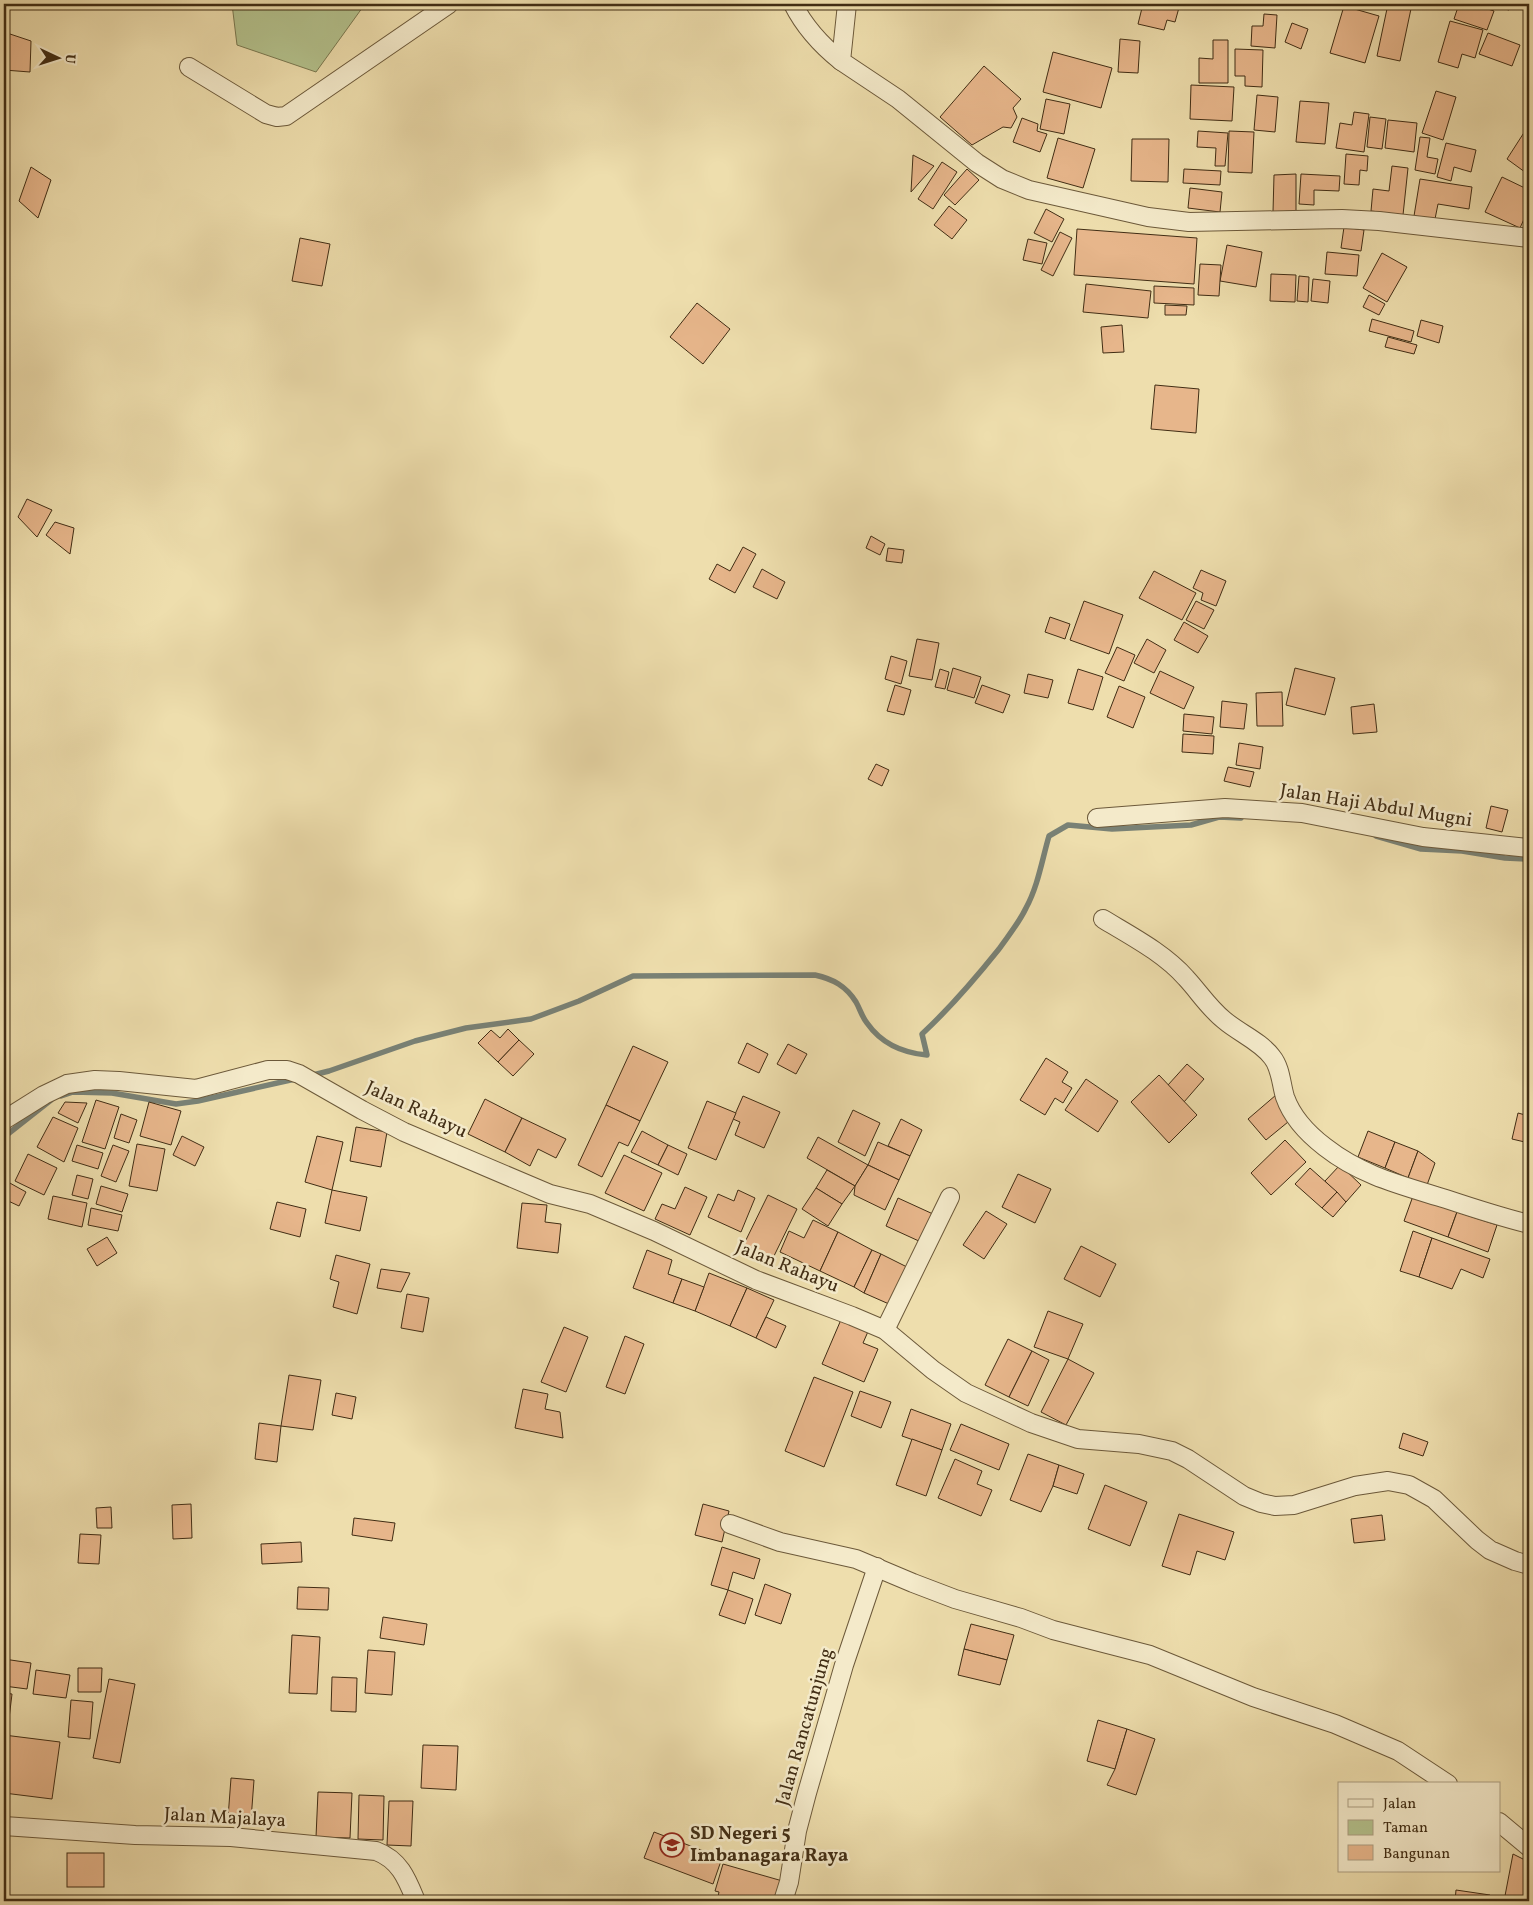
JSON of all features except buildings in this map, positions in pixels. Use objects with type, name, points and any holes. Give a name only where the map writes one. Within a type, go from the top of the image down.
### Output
[{"type":"street","points":[[189,67],[266,114],[277,117],[286,116],[449,4]]},
{"type":"street","points":[[793,4],[800,19],[819,42],[842,61],[898,99],[977,163],[1002,179],[1029,190],[1148,217],[1189,222],[1342,219],[1379,221],[1529,238]]},
{"type":"street","points":[[842,61],[848,4]]},
{"type":"street","name":"Jalan Haji Abdul Mugni","points":[[1097,818],[1225,808],[1302,813],[1423,838],[1529,848]]},
{"type":"street","points":[[1103,918],[1166,958],[1224,1020],[1254,1041],[1273,1058],[1281,1076],[1286,1098],[1296,1119],[1323,1146],[1349,1165],[1386,1181],[1529,1224]]},
{"type":"street","name":"Jalan Rahayu","points":[[4,1120],[44,1095],[67,1084],[95,1080],[196,1089],[268,1070],[287,1070],[306,1077],[404,1132],[550,1194],[590,1204],[654,1231],[756,1280],[885,1330],[933,1370],[966,1393],[1055,1432],[1086,1441],[1139,1444],[1172,1451],[1201,1467],[1244,1496],[1261,1504],[1275,1506],[1294,1505],[1355,1486],[1388,1481],[1409,1485],[1434,1499],[1490,1550],[1514,1561],[1529,1565]]},
{"type":"street","points":[[885,1330],[950,1197]]},
{"type":"street","points":[[730,1524],[780,1542],[856,1559],[913,1584],[1053,1630],[1150,1655],[1253,1697],[1334,1724],[1398,1751],[1445,1782]]},
{"type":"street","name":"Jalan Rancatunjung","points":[[784,1901],[797,1831],[807,1793],[844,1665],[877,1567]]},
{"type":"street","points":[[1500,1823],[1529,1847]]},
{"type":"street","name":"Jalan Majalaya","points":[[4,1826],[135,1835],[231,1837],[376,1851],[389,1856],[399,1866],[410,1885],[416,1901]]},
{"type":"green space","points":[[232,4],[365,4],[316,72],[237,45]]},
{"type":"waterway","points":[[309,1076],[329,1071],[415,1041],[466,1028],[531,1019],[579,1001],[633,976],[815,975],[833,981],[848,992],[856,1002],[867,1023],[879,1036],[893,1046],[909,1052],[927,1055],[922,1034],[981,971],[1023,914],[1037,882],[1049,836],[1068,825],[1112,829],[1191,825],[1219,817],[1241,818]]},
{"type":"waterway","points":[[1376,836],[1421,849],[1462,851],[1505,858],[1529,859]]},
{"type":"waterway","points":[[61,1096],[73,1092],[112,1093],[176,1104],[198,1101],[295,1079]]},
{"type":"waterway","points":[[4,1137],[51,1100]]},
{"type":"place","name":"SD Negeri 5 Imbanagara Raya","points":[[672,1845]]}]
